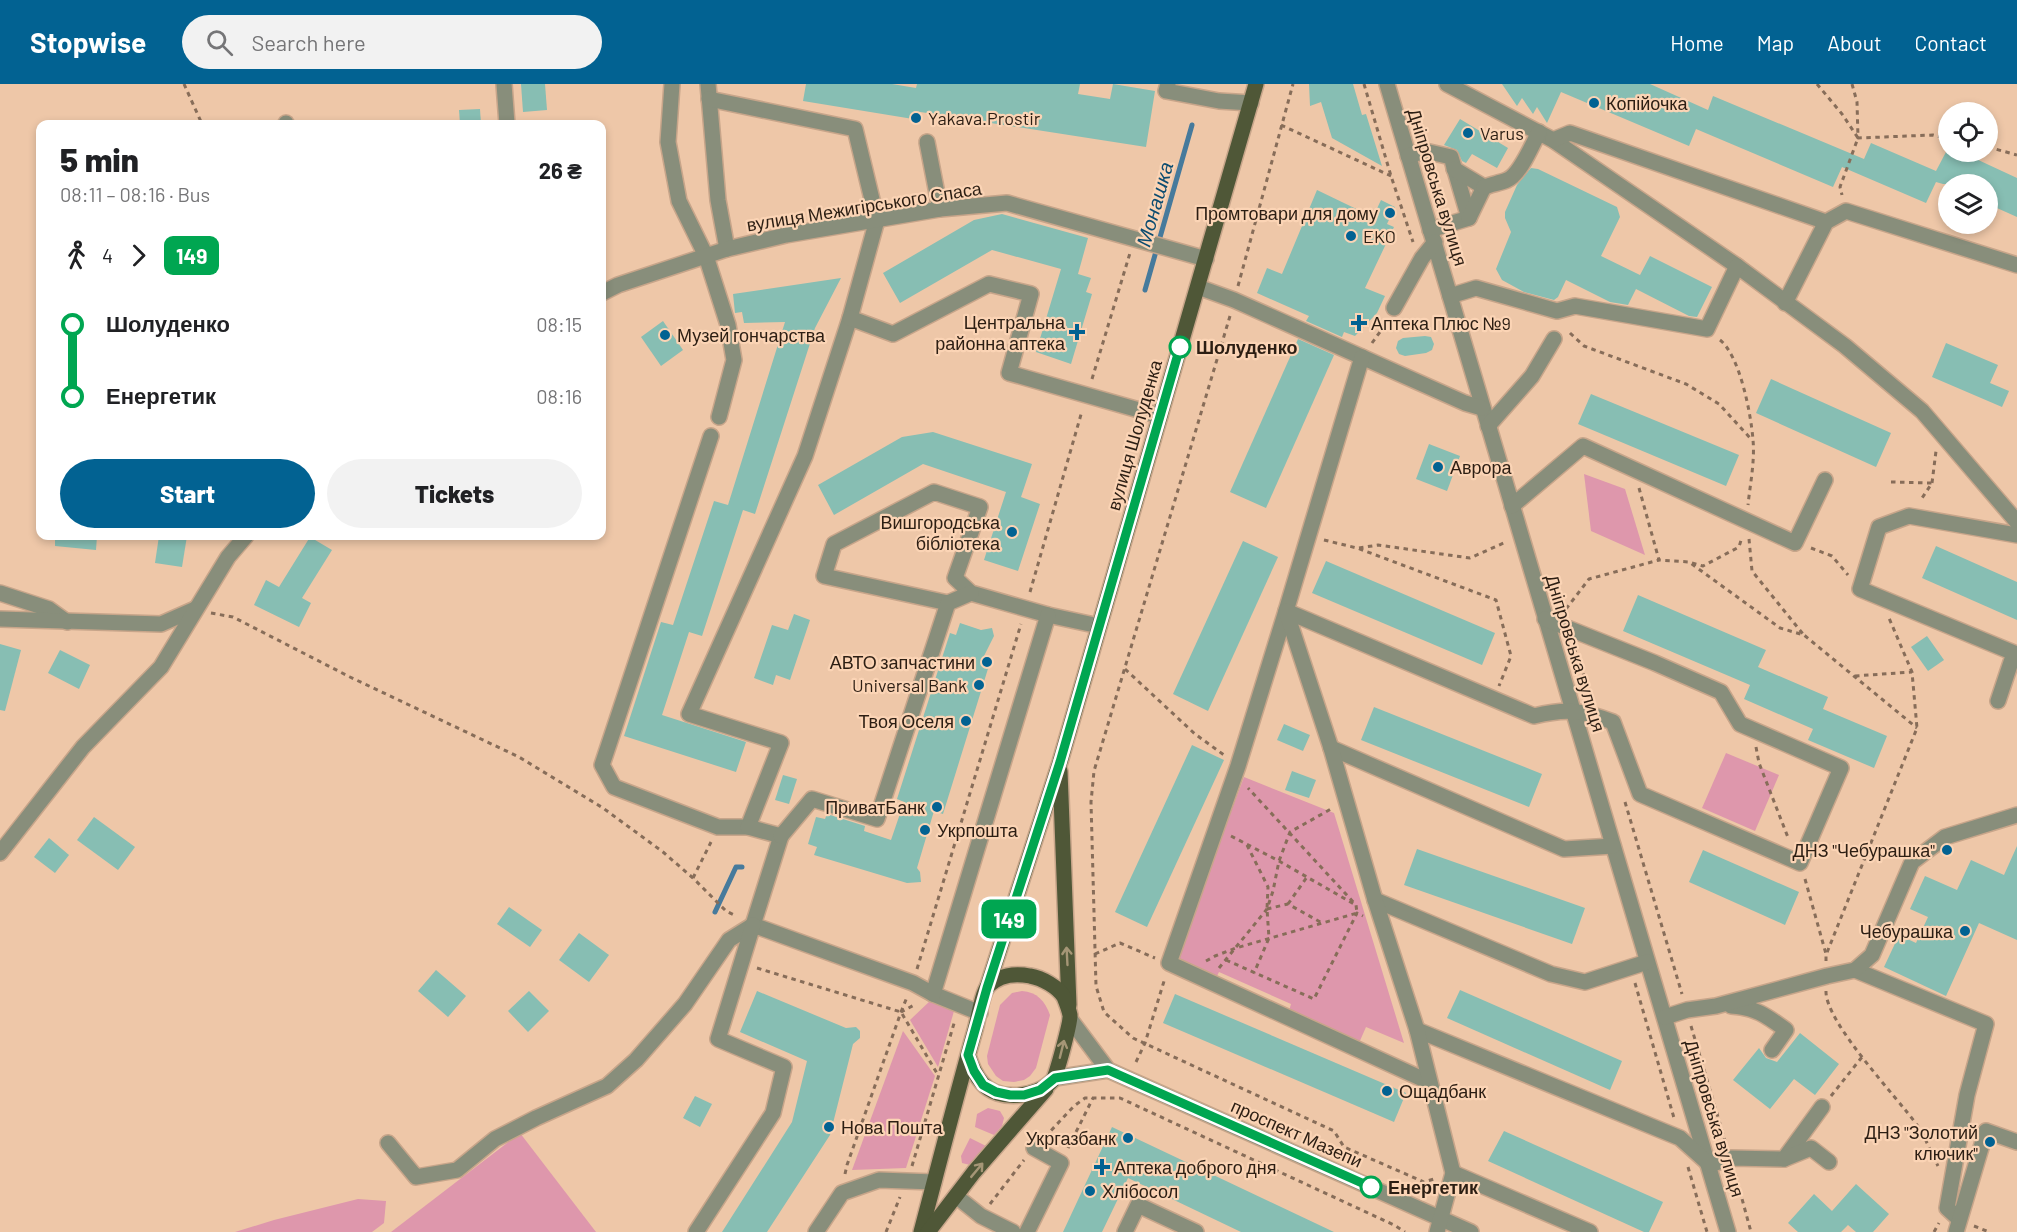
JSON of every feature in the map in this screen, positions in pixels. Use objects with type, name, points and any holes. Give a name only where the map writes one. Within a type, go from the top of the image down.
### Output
[{"type":"main road","name":"вулиця Шолуденка","points":[[987,988],[1060,762],[1256,84]]},
{"type":"main road","name":"вулиця Шолуденка","points":[[1060,762],[1070,1016]]},
{"type":"main road","points":[[921,1232],[987,988],[1002,976],[1016,974],[1044,981],[1064,997],[1070,1016],[1054,1079],[928,1232]]},
{"type":"main road","points":[[968,1055],[983,1085],[996,1092],[1024,1095],[1040,1090],[1054,1079]]},
{"type":"street","points":[[504,84],[507,120]]},
{"type":"street","points":[[672,84],[668,142],[679,201],[706,256],[728,325],[734,360],[719,417]]},
{"type":"street","points":[[1168,84],[1166,92],[1219,101],[1251,103]]},
{"type":"street","name":"Дніпровська вулиця","points":[[1387,84],[1647,962],[1710,1165],[1728,1232]]},
{"type":"street","points":[[1447,84],[1553,140],[1737,266],[1845,345],[1922,411],[2017,522]]},
{"type":"street","points":[[727,249],[718,200],[708,91],[855,129],[877,220],[850,318],[805,456],[689,714],[781,743],[748,827]]},
{"type":"street","points":[[1394,308],[1432,236],[1469,218],[1484,187],[1509,180],[1521,165],[1539,132]]},
{"type":"street","points":[[1553,140],[1570,133],[1826,222]]},
{"type":"street","points":[[927,142],[940,209]]},
{"type":"street","points":[[1408,156],[1425,151],[1451,157],[1469,218]]},
{"type":"street","points":[[1454,170],[1484,187]]},
{"type":"street","name":"вулиця Межигірського Спаса","points":[[606,291],[727,249],[786,235],[940,209],[1007,203],[1206,260]]},
{"type":"street","points":[[1785,303],[1826,222],[1846,211],[2017,265]]},
{"type":"street","points":[[1450,296],[1476,288],[1557,311],[1575,306],[1707,329],[1737,266]]},
{"type":"street","points":[[850,318],[893,334],[989,284],[1031,294],[1010,373],[1160,416]]},
{"type":"street","points":[[1198,287],[1234,300],[1465,403],[1482,408]]},
{"type":"street","points":[[1488,426],[1532,376],[1554,339]]},
{"type":"street","points":[[1362,357],[1236,770],[1169,963],[1429,1082]]},
{"type":"street","points":[[711,436],[602,765],[614,787],[718,827],[748,827],[781,836]]},
{"type":"street","points":[[1512,506],[1583,446],[1795,543],[1825,480]]},
{"type":"street","points":[[971,593],[948,603],[824,576],[834,544],[934,492],[980,507],[955,578],[971,593],[1048,615],[1099,626]]},
{"type":"street","points":[[1998,701],[2014,653],[1860,589],[1879,527],[1909,516],[2017,535]]},
{"type":"street","points":[[0,853],[83,747],[161,667],[228,557],[243,540]]},
{"type":"street","points":[[0,593],[49,609],[67,622]]},
{"type":"street","points":[[696,1232],[773,1113],[784,1067],[718,1039],[781,836],[812,799],[877,819],[948,603]]},
{"type":"street","points":[[0,620],[161,624],[195,609]]},
{"type":"street","points":[[1286,611],[1534,716],[1573,710],[1612,722],[1640,794],[1800,862],[1841,768],[1740,724],[1721,692],[1545,619]]},
{"type":"street","points":[[1286,611],[1331,748],[1382,923],[1417,1030],[1453,1173],[1439,1226]]},
{"type":"street","points":[[933,994],[1048,615]]},
{"type":"street","points":[[1331,748],[1564,849],[1613,846]]},
{"type":"street","points":[[1665,1017],[1855,970],[1872,955],[1912,862],[1945,837],[2017,815]]},
{"type":"street","points":[[1375,900],[1551,974],[1574,980],[1585,982],[1647,962]]},
{"type":"street","points":[[753,925],[913,983],[933,994],[980,1013]]},
{"type":"street","points":[[388,1143],[416,1177],[457,1170],[495,1139],[607,1086],[636,1060],[685,1004],[729,940],[753,925]]},
{"type":"street","points":[[1855,970],[1986,1024],[1967,1095],[1947,1208],[1957,1226]]},
{"type":"street","points":[[1716,1006],[1746,1007],[1767,1016],[1786,1030],[1772,1050]]},
{"type":"street","name":"проспект Мазепи","points":[[1070,1016],[1108,1070],[1439,1226],[1471,1232]]},
{"type":"street","points":[[1417,1030],[1680,1138],[1710,1165],[1731,1158],[1784,1159],[1811,1148],[1829,1162]]},
{"type":"street","points":[[1054,1079],[1108,1070]]},
{"type":"street","points":[[1784,1159],[1822,1107]]},
{"type":"street","points":[[1957,1226],[1986,1131],[2017,1142]]},
{"type":"street","points":[[1027,1232],[1061,1163],[1034,1148]]},
{"type":"street","points":[[1453,1173],[1590,1232]]},
{"type":"street","points":[[816,1232],[842,1193],[879,1180],[934,1182]]},
{"type":"street","points":[[956,1196],[981,1216],[1013,1232]]},
{"type":"street","points":[[1125,1232],[1138,1205],[1196,1232]]},
{"type":"path","points":[[184,84],[200,120]]},
{"type":"path","points":[[1293,84],[1234,300],[1095,771],[1091,802],[1096,986],[1104,1012],[1133,1038],[1334,1131],[1344,1147],[1424,1182],[1453,1173]]},
{"type":"path","points":[[1364,84],[1391,176],[1413,240],[1410,251]]},
{"type":"path","points":[[1817,84],[1858,138]]},
{"type":"path","points":[[1846,211],[1840,187],[1858,138],[1857,102],[1852,84]]},
{"type":"path","points":[[1281,125],[1391,176]]},
{"type":"path","points":[[1858,138],[1938,136]]},
{"type":"path","points":[[1998,150],[2017,155]]},
{"type":"path","points":[[842,1193],[847,1165],[913,983],[1134,239]]},
{"type":"path","points":[[1362,357],[1394,308]]},
{"type":"path","points":[[1557,311],[1568,331],[1584,346],[1686,384],[1719,404],[1753,441]]},
{"type":"path","points":[[1707,329],[1726,345],[1742,378],[1753,441],[1747,521],[1752,571],[1804,635],[1917,728]]},
{"type":"path","points":[[1909,516],[1932,483],[1938,431]]},
{"type":"path","points":[[1633,469],[1659,560]]},
{"type":"path","points":[[1891,482],[1932,483]]},
{"type":"path","points":[[1599,717],[1562,614],[1589,579],[1659,560],[1689,562],[1703,566],[1739,547],[1747,521]]},
{"type":"path","points":[[1308,536],[1358,548],[1496,600],[1511,656],[1494,699]]},
{"type":"path","points":[[1358,548],[1378,545],[1470,558],[1506,542]]},
{"type":"path","points":[[1795,543],[1832,556],[1860,589]]},
{"type":"path","points":[[1689,562],[1780,628],[1804,635]]},
{"type":"path","points":[[195,609],[233,617],[350,677],[519,757],[603,808],[663,852],[726,911]]},
{"type":"path","points":[[1125,669],[1236,770],[1356,905],[1357,913],[1314,999],[1226,960]]},
{"type":"path","points":[[1855,676],[1912,672]]},
{"type":"path","points":[[1740,724],[1755,747],[1776,810],[1800,862],[1826,955]]},
{"type":"path","points":[[1623,796],[1751,1232]]},
{"type":"path","points":[[1207,981],[1267,909],[1290,832],[1346,801]]},
{"type":"path","points":[[693,878],[718,827]]},
{"type":"path","points":[[1216,829],[1280,861],[1356,905]]},
{"type":"path","points":[[1246,844],[1268,887],[1269,938],[1254,973]]},
{"type":"path","points":[[1267,909],[1288,904],[1307,877]]},
{"type":"path","points":[[1288,904],[1322,923]]},
{"type":"path","points":[[1190,973],[1215,956],[1236,948],[1357,913],[1382,923]]},
{"type":"path","points":[[1095,954],[1120,943],[1169,963],[1145,1043],[1136,1062]]},
{"type":"path","points":[[741,963],[901,1012],[938,1075]]},
{"type":"path","points":[[901,1012],[933,994]]},
{"type":"path","points":[[886,1232],[907,1180],[959,1004]]},
{"type":"path","points":[[1822,1107],[1862,1056]]},
{"type":"path","points":[[981,1216],[1034,1148],[1074,1106],[1085,1098],[1120,1098],[1405,1232]]},
{"type":"path","points":[[1061,1163],[1093,1098]]},
{"type":"shaded area","points":[[1584,474],[1625,489],[1645,555],[1591,531]]},
{"type":"shaded area","points":[[1726,753],[1779,775],[1755,831],[1702,808]]},
{"type":"shaded area","points":[[1244,777],[1334,813],[1404,1043],[1366,1027],[1359,1043],[1289,1011],[1291,1004],[1219,972],[1215,980],[1175,961]]},
{"type":"shaded area","points":[[1022,991],[1040,998],[1050,1015],[1036,1068],[1024,1080],[1003,1081],[996,1076],[988,1064],[987,1056],[1000,1005],[1012,993]]},
{"type":"shaded area","points":[[931,1000],[954,1011],[938,1067],[910,1020]]},
{"type":"shaded area","points":[[903,1031],[935,1076],[906,1168],[852,1170]]},
{"type":"shaded area","points":[[988,1108],[1000,1111],[1004,1118],[1002,1126],[994,1135],[975,1127],[977,1114]]},
{"type":"shaded area","points":[[520,1133],[596,1232],[391,1232]]},
{"type":"shaded area","points":[[970,1138],[986,1146],[974,1164],[970,1165],[962,1163],[961,1156]]},
{"type":"shaded area","points":[[358,1199],[386,1201],[384,1223],[372,1232],[235,1232],[274,1220]]},
{"type":"building","points":[[521,84],[545,84],[547,110],[523,112]]},
{"type":"building","points":[[806,84],[892,84],[916,88],[917,84],[1080,84],[1078,94],[1110,99],[1113,84],[1155,91],[1146,147],[914,111],[913,119],[803,101]]},
{"type":"building","points":[[1309,84],[1353,84],[1362,115],[1366,114],[1382,166],[1332,138],[1321,102],[1310,106]]},
{"type":"building","points":[[1502,84],[1650,84],[1708,110],[1713,96],[1864,159],[1871,143],[1936,171],[1941,162],[1983,162],[2017,178],[2017,217],[1998,208],[1998,174],[1938,174],[1938,183],[1936,182],[1926,203],[1842,167],[1833,187],[1696,129],[1689,146],[1561,92],[1547,123],[1537,107],[1533,114],[1522,98],[1517,106]]},
{"type":"building","points":[[480,109],[481,120],[460,120],[459,110]]},
{"type":"building","name":"Varus","points":[[1460,119],[1508,148],[1497,168],[1472,154],[1466,163],[1462,161],[1457,150],[1444,145]]},
{"type":"building","points":[[1531,168],[1538,169],[1617,207],[1620,217],[1601,256],[1640,275],[1650,256],[1712,287],[1697,317],[1689,316],[1636,289],[1628,305],[1610,302],[1566,280],[1558,297],[1554,300],[1524,292],[1502,280],[1496,269],[1511,232],[1505,212],[1517,185]]},
{"type":"building","points":[[1317,190],[1373,217],[1381,200],[1395,207],[1387,224],[1394,227],[1365,288],[1385,296],[1377,313],[1355,336],[1344,332],[1342,337],[1306,321],[1309,316],[1257,293],[1267,268],[1282,274]]},
{"type":"building","points":[[1002,214],[1088,238],[1078,274],[1091,278],[1086,292],[1092,294],[1071,364],[1036,352],[1061,269],[992,250],[900,303],[883,273],[974,220]]},
{"type":"building","points":[[841,278],[815,328],[755,514],[743,510],[702,636],[689,632],[662,715],[746,742],[736,772],[624,736],[661,622],[673,625],[714,501],[728,505],[785,322],[744,323],[742,312],[735,313],[733,294]]},
{"type":"building","points":[[663,321],[683,350],[661,366],[641,337]]},
{"type":"building","points":[[1431,337],[1434,344],[1432,350],[1405,356],[1399,354],[1396,348],[1398,341],[1403,338]]},
{"type":"building","points":[[1298,339],[1334,355],[1266,508],[1230,492]]},
{"type":"building","points":[[1946,343],[1998,365],[1990,383],[2009,391],[2002,407],[1932,377]]},
{"type":"building","points":[[1771,379],[1891,433],[1876,467],[1756,413]]},
{"type":"building","points":[[1591,394],[1739,455],[1726,486],[1578,424]]},
{"type":"building","points":[[933,432],[1032,464],[1021,497],[1040,504],[1018,571],[984,560],[1006,492],[923,464],[834,515],[818,485],[902,437]]},
{"type":"building","name":"Аврора","points":[[1429,444],[1460,456],[1447,491],[1416,479]]},
{"type":"building","points":[[55,540],[97,540],[96,550],[55,546]]},
{"type":"building","points":[[158,540],[186,540],[182,567],[155,563]]},
{"type":"building","points":[[308,540],[315,540],[332,550],[302,598],[311,603],[299,627],[254,605],[266,580],[279,587]]},
{"type":"building","points":[[1243,541],[1278,557],[1208,711],[1173,694]]},
{"type":"building","points":[[1936,546],[2017,582],[2017,620],[1922,578]]},
{"type":"building","points":[[1326,561],[1495,633],[1482,665],[1312,593]]},
{"type":"building","points":[[1638,595],[1766,650],[1758,667],[1828,697],[1823,709],[1887,736],[1874,768],[1808,740],[1813,729],[1744,699],[1750,685],[1623,631]]},
{"type":"building","points":[[794,614],[810,620],[790,680],[776,675],[773,685],[754,678],[772,625],[788,630]]},
{"type":"building","points":[[960,623],[981,630],[992,628],[994,636],[984,656],[991,659],[943,814],[934,811],[917,868],[921,882],[907,883],[814,855],[817,847],[808,844],[816,817],[825,819],[827,814],[865,826],[864,831],[891,840],[904,802],[897,799],[950,633],[956,635]]},
{"type":"building","points":[[1927,636],[1944,660],[1928,671],[1911,647]]},
{"type":"building","points":[[0,644],[21,650],[5,711],[0,710]]},
{"type":"building","points":[[60,650],[90,665],[79,689],[48,673]]},
{"type":"building","points":[[1374,707],[1542,774],[1529,807],[1361,740]]},
{"type":"building","points":[[1284,724],[1310,735],[1303,751],[1277,740]]},
{"type":"building","points":[[1192,745],[1224,760],[1147,927],[1115,912]]},
{"type":"building","points":[[1292,771],[1316,780],[1309,798],[1285,790]]},
{"type":"building","points":[[783,775],[797,779],[789,804],[775,800]]},
{"type":"building","points":[[94,817],[135,847],[118,870],[77,840]]},
{"type":"building","points":[[49,838],[69,855],[55,873],[34,857]]},
{"type":"building","name":"Чебурашка","points":[[2017,846],[2017,940],[1979,923],[1946,996],[1884,967],[1899,935],[1916,943],[1928,917],[1910,909],[1925,876],[1957,890],[1971,860],[2004,875]]},
{"type":"building","points":[[1417,849],[1585,908],[1572,944],[1404,885]]},
{"type":"building","points":[[1703,850],[1799,892],[1785,925],[1689,882]]},
{"type":"building","points":[[509,907],[542,930],[530,947],[497,924]]},
{"type":"building","points":[[579,933],[609,955],[589,982],[559,960]]},
{"type":"building","points":[[436,970],[466,996],[448,1017],[418,991]]},
{"type":"building","points":[[1460,990],[1622,1061],[1610,1090],[1447,1018]]},
{"type":"building","points":[[529,991],[549,1011],[528,1032],[508,1011]]},
{"type":"building","points":[[757,991],[846,1028],[856,1027],[860,1031],[860,1038],[853,1044],[830,1135],[767,1232],[722,1232],[792,1122],[807,1061],[740,1032]]},
{"type":"building","points":[[1175,994],[1406,1093],[1394,1122],[1163,1023]]},
{"type":"building","points":[[1800,1033],[1839,1064],[1815,1095],[1794,1079],[1770,1109],[1733,1080],[1759,1048],[1766,1058],[1777,1062]]},
{"type":"building","points":[[695,1096],[712,1104],[700,1127],[683,1118]]},
{"type":"building","points":[[1112,1127],[1334,1232],[1241,1232],[1128,1178],[1102,1232],[1063,1232]]},
{"type":"building","points":[[1504,1131],[1663,1202],[1649,1232],[1644,1232],[1488,1161]]},
{"type":"building","points":[[1856,1184],[1889,1214],[1873,1232],[1856,1232],[1848,1225],[1841,1232],[1798,1232],[1788,1223],[1814,1194],[1832,1211]]},
{"type":"waterway","name":"Монашка","points":[[1145,290],[1192,125]]},
{"type":"waterway","points":[[715,912],[736,867],[742,867]]},
{"type":"bus line","name":"149","points":[[1180,347],[1060,762],[987,988],[968,1055],[983,1085],[996,1092],[1010,1095],[1024,1095],[1040,1090],[1055,1078],[1108,1070],[1371,1187]]},
{"type":"place","name":"Копійочка","points":[[1594,103]]},
{"type":"place","name":"Yakava.Prostir","points":[[916,118]]},
{"type":"place","name":"Varus","points":[[1468,133]]},
{"type":"place","name":"Промтовари для дому","points":[[1390,213]]},
{"type":"place","name":"EKO","points":[[1351,236]]},
{"type":"place","name":"Аптека Плюс №9","points":[[1359,323]]},
{"type":"place","name":"Центральна районна аптека","points":[[1077,332]]},
{"type":"place","name":"Музей гончарства","points":[[665,335]]},
{"type":"place","name":"Шолуденко","points":[[1180,347]]},
{"type":"place","name":"Аврора","points":[[1438,467]]},
{"type":"place","name":"Вишгородська бібліотека","points":[[1012,532]]},
{"type":"place","name":"АВТО запчастини","points":[[987,662]]},
{"type":"place","name":"Universal Bank","points":[[979,685]]},
{"type":"place","name":"Твоя Оселя","points":[[966,721]]},
{"type":"place","name":"ПриватБанк","points":[[937,807]]},
{"type":"place","name":"Укрпошта","points":[[925,830]]},
{"type":"place","name":"ДНЗ \"Чебурашка\"","points":[[1947,850]]},
{"type":"place","name":"Чебурашка","points":[[1965,931]]},
{"type":"place","name":"Ощадбанк","points":[[1387,1091]]},
{"type":"place","name":"Нова Пошта","points":[[829,1127]]},
{"type":"place","name":"Укргазбанк","points":[[1128,1138]]},
{"type":"place","name":"ДНЗ \"Золотий ключик\"","points":[[1990,1142]]},
{"type":"place","name":"Аптека доброго дня","points":[[1102,1167]]},
{"type":"place","name":"Енергетик","points":[[1371,1187]]},
{"type":"place","name":"Хлібосол","points":[[1090,1191]]}]
